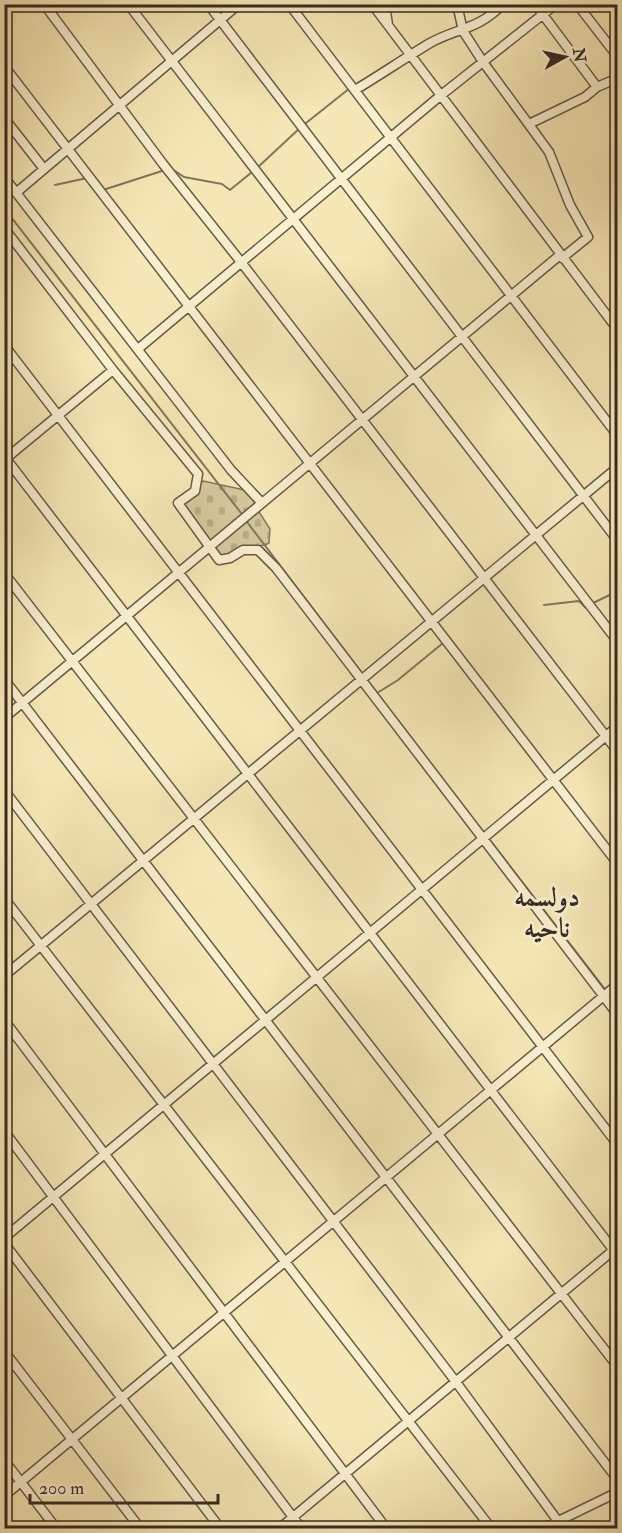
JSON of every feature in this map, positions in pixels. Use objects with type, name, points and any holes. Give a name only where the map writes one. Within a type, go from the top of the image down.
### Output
[{"type":"street","points":[[44,4],[163,164],[618,752]]},
{"type":"street","points":[[128,4],[618,642]]},
{"type":"street","points":[[208,4],[618,541]]},
{"type":"street","points":[[17,192],[239,4]]},
{"type":"street","points":[[289,4],[618,436]]},
{"type":"street","points":[[372,4],[618,330]]},
{"type":"street","points":[[385,4],[388,26]]},
{"type":"street","points":[[4,718],[511,296],[588,237],[570,205],[549,152],[463,31],[457,4]]},
{"type":"street","points":[[355,90],[432,42],[485,20],[503,4]]},
{"type":"street","points":[[535,4],[597,87]]},
{"type":"street","points":[[138,349],[390,137],[556,4]]},
{"type":"street","points":[[577,4],[618,57]]},
{"type":"street","points":[[4,66],[618,864]]},
{"type":"street","points":[[529,124],[618,78]]},
{"type":"street","points":[[4,118],[44,169]]},
{"type":"street","points":[[4,177],[231,470],[261,502]]},
{"type":"street","points":[[4,228],[113,370],[198,474],[195,491],[178,503],[209,548],[219,560],[230,558],[243,550],[258,550],[276,568],[618,1015]]},
{"type":"street","points":[[4,345],[618,1145]]},
{"type":"street","points":[[113,370],[5,458],[616,1251],[561,1294],[280,1528]]},
{"type":"street","points":[[4,976],[618,467]]},
{"type":"street","points":[[4,573],[436,1135],[618,1367]]},
{"type":"street","points":[[4,679],[618,1480]]},
{"type":"street","points":[[4,1238],[618,726]]},
{"type":"street","points":[[4,790],[456,1382],[560,1525]]},
{"type":"street","points":[[4,898],[491,1528]]},
{"type":"street","points":[[4,1496],[618,984]]},
{"type":"street","points":[[4,1020],[386,1528]]},
{"type":"street","points":[[4,1131],[300,1528]]},
{"type":"street","points":[[4,1243],[220,1528]]},
{"type":"street","points":[[4,1351],[140,1528]]},
{"type":"street","points":[[4,1460],[56,1528]]},
{"type":"street","points":[[544,1528],[560,1525],[618,1492]]},
{"type":"green space","points":[[203,481],[249,491],[270,529],[269,543],[219,556],[183,503]]},
{"type":"waterway","points":[[257,168],[301,127],[350,88]]},
{"type":"waterway","points":[[106,189],[165,170]]},
{"type":"waterway","points":[[175,171],[184,177],[222,184],[230,190],[252,172]]},
{"type":"waterway","points":[[55,185],[87,178]]},
{"type":"waterway","points":[[4,195],[12,196]]},
{"type":"waterway","points":[[4,208],[241,513]]},
{"type":"waterway","points":[[247,522],[362,673]]},
{"type":"waterway","points":[[593,603],[618,591]]},
{"type":"waterway","points":[[544,605],[579,601],[586,608],[588,606]]},
{"type":"waterway","points":[[377,693],[398,680],[443,643]]},
{"type":"waterway","points":[[368,681],[483,832]]},
{"type":"waterway","points":[[489,839],[604,988]]},
{"type":"waterway","points":[[611,996],[618,1005]]},
{"type":"district","name":"دولسمه ناحیه","points":[[547,912]]}]
